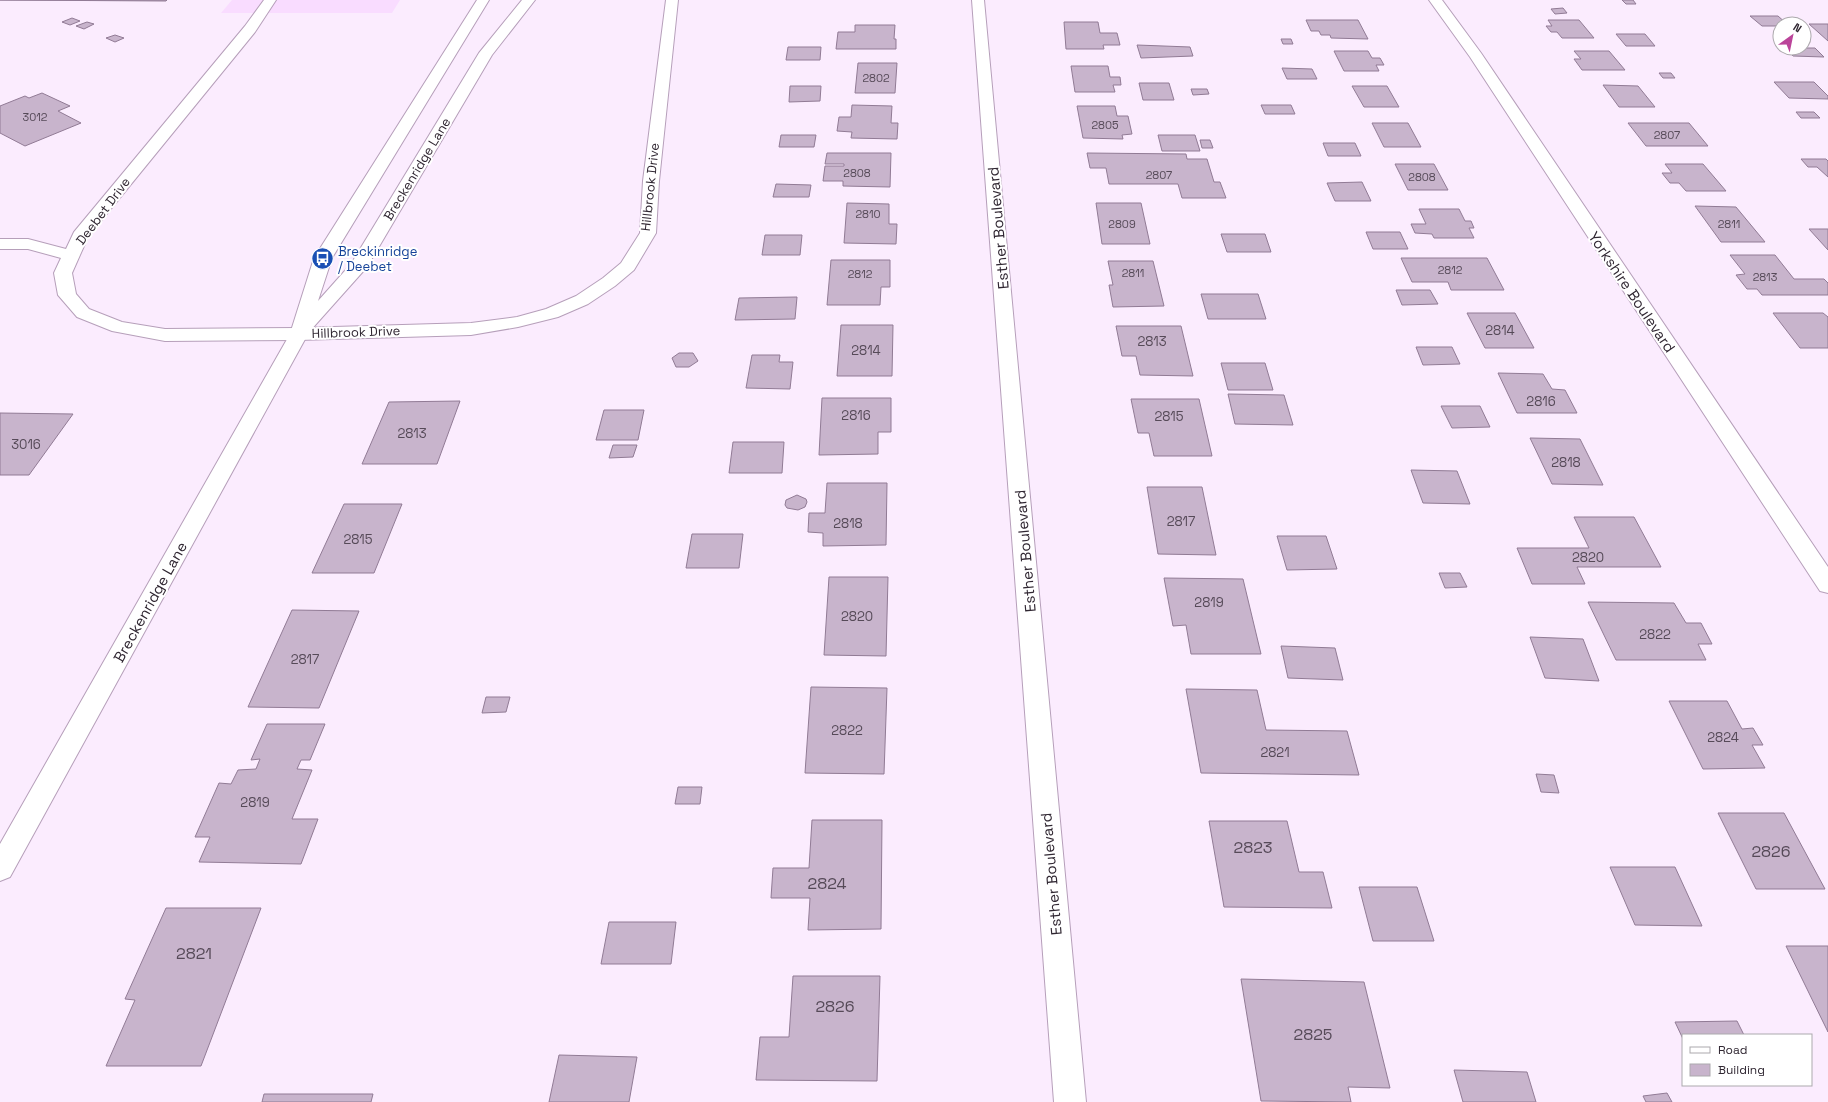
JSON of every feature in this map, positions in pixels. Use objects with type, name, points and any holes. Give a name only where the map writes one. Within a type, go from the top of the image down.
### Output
[{"type":"street","name":"Deebet Drive","points":[[270,0],[250,29],[80,236],[63,273],[67,295],[83,313],[118,327],[166,335],[299,334]]},
{"type":"street","name":"Breckenridge Lane","points":[[0,869],[299,334],[323,258],[482,0]]},
{"type":"street","name":"Breckenridge Lane","points":[[299,334],[358,267],[486,53],[529,0]]},
{"type":"street","name":"Hillbrook Drive","points":[[299,334],[472,329],[518,322],[552,313],[582,300],[628,266],[648,233],[651,181],[672,0]]},
{"type":"street","name":"Esther Boulevard","points":[[978,0],[1070,1102]]},
{"type":"street","name":"Yorkshire Boulevard","points":[[1435,0],[1476,56],[1828,585]]},
{"type":"street","points":[[0,244],[23,243],[39,245],[71,256]]},
{"type":"shaded area","points":[[232,0],[400,0],[392,13],[221,13]]},
{"type":"building","points":[[0,0],[167,0],[166,1]]},
{"type":"building","points":[[1622,0],[1633,0],[1636,4],[1626,4]]},
{"type":"building","points":[[1563,8],[1567,13],[1555,14],[1551,9]]},
{"type":"building","points":[[1750,16],[1772,16],[1772,26],[1762,26]]},
{"type":"building","points":[[72,18],[80,21],[70,25],[62,22]]},
{"type":"building","points":[[1306,20],[1358,20],[1368,39],[1331,38],[1330,35],[1321,35],[1319,31],[1311,31]]},
{"type":"building","points":[[1548,20],[1579,20],[1594,38],[1562,38],[1557,32],[1551,32],[1546,26],[1552,26]]},
{"type":"building","points":[[87,22],[94,24],[84,29],[76,26]]},
{"type":"building","points":[[1064,22],[1098,22],[1100,33],[1117,33],[1120,45],[1103,45],[1104,49],[1066,49]]},
{"type":"building","points":[[1812,24],[1828,24],[1828,41],[1812,27]]},
{"type":"building","points":[[855,25],[895,25],[894,39],[896,39],[896,49],[836,49],[838,32],[855,32]]},
{"type":"building","points":[[1616,34],[1645,34],[1655,46],[1626,46]]},
{"type":"building","points":[[115,35],[124,38],[115,42],[106,38]]},
{"type":"building","points":[[1281,39],[1291,39],[1293,44],[1283,44]]},
{"type":"building","points":[[1137,45],[1190,47],[1193,56],[1141,58]]},
{"type":"building","points":[[788,47],[821,47],[820,60],[786,60]]},
{"type":"building","points":[[1812,48],[1815,48],[1824,57],[1793,56],[1812,56]]},
{"type":"building","points":[[1334,51],[1368,51],[1372,58],[1380,58],[1384,65],[1376,65],[1379,71],[1344,71]]},
{"type":"building","points":[[1574,51],[1609,51],[1625,70],[1582,70],[1574,59],[1581,59]]},
{"type":"building","points":[[858,63],[897,63],[895,93],[855,93]]},
{"type":"building","points":[[1071,66],[1108,66],[1110,77],[1120,77],[1121,85],[1113,85],[1115,92],[1075,92]]},
{"type":"building","points":[[1282,68],[1312,69],[1317,79],[1287,79]]},
{"type":"building","points":[[1659,73],[1671,73],[1675,78],[1663,78]]},
{"type":"building","points":[[1774,82],[1814,82],[1828,96],[1828,99],[1789,98]]},
{"type":"building","points":[[1139,83],[1169,83],[1174,100],[1143,100]]},
{"type":"building","points":[[1603,85],[1638,86],[1655,107],[1619,107]]},
{"type":"building","points":[[790,86],[821,86],[820,101],[789,102]]},
{"type":"building","points":[[1352,86],[1387,86],[1399,107],[1364,107]]},
{"type":"building","points":[[1191,89],[1207,89],[1209,94],[1193,95]]},
{"type":"building","points":[[42,93],[70,106],[58,111],[81,123],[25,146],[0,133],[0,106],[25,96],[29,98]]},
{"type":"building","points":[[852,105],[892,106],[891,123],[898,123],[897,139],[851,138],[852,132],[837,131],[839,117],[851,117]]},
{"type":"building","points":[[1261,105],[1291,105],[1295,114],[1265,114]]},
{"type":"building","points":[[1077,106],[1115,106],[1117,116],[1128,116],[1132,134],[1122,135],[1123,139],[1083,138]]},
{"type":"building","points":[[1796,112],[1814,112],[1820,118],[1801,118]]},
{"type":"building","points":[[1372,123],[1408,123],[1421,147],[1384,147]]},
{"type":"building","points":[[1628,123],[1689,123],[1708,146],[1646,146]]},
{"type":"building","points":[[781,135],[816,135],[814,147],[779,147]]},
{"type":"building","points":[[1158,135],[1195,135],[1200,151],[1162,151]]},
{"type":"building","points":[[1200,140],[1210,140],[1213,148],[1202,148]]},
{"type":"building","points":[[1323,143],[1355,143],[1361,156],[1328,156]]},
{"type":"building","points":[[827,153],[891,153],[890,187],[843,186],[843,181],[823,181],[825,166],[844,166],[844,164],[825,164]]},
{"type":"building","points":[[1087,153],[1186,154],[1187,159],[1207,159],[1214,182],[1220,182],[1226,198],[1182,198],[1178,184],[1109,184],[1106,168],[1090,168]]},
{"type":"building","points":[[1801,159],[1826,159],[1828,161],[1828,177],[1817,167],[1808,167]]},
{"type":"building","points":[[1395,164],[1434,164],[1448,190],[1408,190]]},
{"type":"building","points":[[1665,164],[1703,164],[1726,191],[1686,191],[1679,183],[1670,183],[1662,173],[1672,173]]},
{"type":"building","points":[[1362,182],[1371,201],[1335,201],[1327,183]]},
{"type":"building","points":[[776,184],[811,185],[809,197],[773,197]]},
{"type":"building","points":[[847,203],[889,204],[889,224],[897,224],[896,244],[844,243]]},
{"type":"building","points":[[1096,203],[1141,203],[1150,244],[1102,244]]},
{"type":"building","points":[[1695,206],[1736,207],[1765,242],[1721,242]]},
{"type":"building","points":[[1419,209],[1459,209],[1465,221],[1471,221],[1474,228],[1469,228],[1474,238],[1434,238],[1432,234],[1415,233],[1411,224],[1426,224]]},
{"type":"building","points":[[1809,229],[1828,229],[1828,250]]},
{"type":"building","points":[[1366,232],[1400,232],[1408,249],[1373,249]]},
{"type":"building","points":[[1221,234],[1265,234],[1271,252],[1227,252]]},
{"type":"building","points":[[765,235],[802,235],[800,255],[762,255]]},
{"type":"building","points":[[1730,255],[1775,255],[1794,279],[1824,279],[1828,283],[1828,295],[1762,295],[1757,289],[1747,289],[1736,275],[1745,274]]},
{"type":"building","points":[[1401,258],[1487,258],[1504,290],[1451,290],[1448,282],[1412,282]]},
{"type":"building","points":[[831,260],[890,260],[890,287],[881,287],[880,305],[827,305]]},
{"type":"building","points":[[1108,261],[1153,261],[1164,306],[1113,307],[1109,285],[1113,285]]},
{"type":"building","points":[[1396,290],[1430,290],[1438,304],[1402,305]]},
{"type":"building","points":[[1201,294],[1258,294],[1266,319],[1208,319]]},
{"type":"building","points":[[797,297],[795,319],[735,320],[739,298]]},
{"type":"building","points":[[1467,313],[1515,313],[1534,348],[1485,348]]},
{"type":"building","points":[[1773,313],[1823,313],[1828,317],[1828,348],[1800,348]]},
{"type":"building","points":[[841,325],[893,325],[892,376],[837,376]]},
{"type":"building","points":[[1116,326],[1181,326],[1193,376],[1140,375],[1136,356],[1122,356]]},
{"type":"building","points":[[1416,347],[1452,347],[1460,364],[1423,365]]},
{"type":"building","points":[[679,353],[693,353],[698,361],[689,367],[676,367],[672,358]]},
{"type":"building","points":[[752,355],[780,355],[779,362],[793,362],[790,389],[746,388]]},
{"type":"building","points":[[1221,363],[1265,363],[1273,390],[1228,390]]},
{"type":"building","points":[[1498,373],[1543,374],[1552,389],[1565,390],[1577,413],[1517,413]]},
{"type":"building","points":[[1228,394],[1284,395],[1293,425],[1235,424]]},
{"type":"building","points":[[822,398],[891,398],[891,432],[878,432],[878,454],[819,455]]},
{"type":"building","points":[[1131,399],[1199,399],[1212,456],[1154,456],[1149,433],[1138,433]]},
{"type":"building","points":[[460,401],[437,464],[362,464],[389,402]]},
{"type":"building","points":[[1441,406],[1480,406],[1490,427],[1452,428]]},
{"type":"building","points":[[604,410],[644,410],[638,440],[596,440]]},
{"type":"building","points":[[0,413],[73,414],[29,475],[0,475]]},
{"type":"building","points":[[1530,438],[1580,439],[1603,485],[1552,484]]},
{"type":"building","points":[[733,442],[784,442],[782,473],[729,473]]},
{"type":"building","points":[[613,445],[637,445],[633,457],[609,458]]},
{"type":"building","points":[[1411,470],[1457,471],[1470,504],[1423,503]]},
{"type":"building","points":[[827,483],[887,483],[886,545],[823,546],[823,533],[808,532],[809,513],[825,513]]},
{"type":"building","points":[[1147,487],[1202,487],[1216,555],[1158,554]]},
{"type":"building","points":[[797,495],[806,499],[807,502],[805,507],[798,510],[787,508],[785,505],[786,500]]},
{"type":"building","points":[[344,504],[402,504],[374,573],[312,573]]},
{"type":"building","points":[[1574,517],[1634,517],[1661,567],[1577,567],[1585,584],[1532,584],[1517,548],[1589,548]]},
{"type":"building","points":[[692,534],[743,534],[739,568],[686,568]]},
{"type":"building","points":[[1277,536],[1326,536],[1337,569],[1287,570]]},
{"type":"building","points":[[1439,573],[1460,573],[1467,587],[1445,588]]},
{"type":"building","points":[[829,577],[888,577],[886,656],[824,655]]},
{"type":"building","points":[[1164,578],[1243,579],[1261,654],[1191,654],[1186,625],[1173,626]]},
{"type":"building","points":[[1588,602],[1674,603],[1686,623],[1701,623],[1712,644],[1698,644],[1706,660],[1616,660]]},
{"type":"building","points":[[292,610],[359,611],[319,708],[248,707]]},
{"type":"building","points":[[1530,637],[1583,639],[1599,681],[1545,678]]},
{"type":"building","points":[[1281,646],[1335,648],[1343,680],[1288,678]]},
{"type":"building","points":[[811,687],[887,688],[884,774],[805,773]]},
{"type":"building","points":[[1186,689],[1257,690],[1266,730],[1347,731],[1359,775],[1201,773]]},
{"type":"building","points":[[486,697],[510,697],[506,712],[482,713]]},
{"type":"building","points":[[1669,701],[1727,701],[1742,729],[1753,728],[1763,745],[1752,745],[1765,768],[1703,769]]},
{"type":"building","points":[[267,724],[325,724],[310,760],[301,760],[297,769],[312,770],[292,819],[318,819],[301,864],[199,862],[210,837],[195,837],[219,783],[231,784],[238,770],[256,769],[260,759],[251,760]]},
{"type":"building","points":[[1536,774],[1554,775],[1559,793],[1541,792]]},
{"type":"building","points":[[678,787],[702,787],[700,804],[675,804]]},
{"type":"building","points":[[1718,813],[1784,813],[1825,889],[1756,889]]},
{"type":"building","points":[[812,820],[882,820],[881,929],[808,930],[810,898],[771,898],[773,868],[809,868]]},
{"type":"building","points":[[1209,821],[1287,821],[1299,872],[1323,872],[1332,908],[1224,907]]},
{"type":"building","points":[[1610,867],[1675,867],[1702,926],[1635,925]]},
{"type":"building","points":[[1359,887],[1417,887],[1434,941],[1373,941]]},
{"type":"building","points":[[166,908],[261,908],[201,1066],[106,1066],[135,1000],[125,999]]},
{"type":"building","points":[[609,922],[676,922],[671,964],[601,964]]},
{"type":"building","points":[[1786,946],[1828,946],[1828,1032]]},
{"type":"building","points":[[793,976],[880,976],[877,1081],[756,1080],[760,1037],[789,1037]]},
{"type":"building","points":[[1241,979],[1364,982],[1390,1088],[1348,1087],[1351,1102],[1261,1101]]},
{"type":"building","points":[[1737,1021],[1744,1034],[1682,1034],[1682,1037],[1675,1022]]},
{"type":"building","points":[[559,1055],[637,1057],[629,1102],[549,1102]]},
{"type":"building","points":[[1454,1070],[1527,1072],[1536,1102],[1463,1102]]},
{"type":"building","points":[[1667,1093],[1672,1102],[1646,1102],[1643,1096]]},
{"type":"building","points":[[264,1094],[373,1094],[371,1102],[262,1102]]},
{"type":"place","name":"Breckinridge / Deebet","points":[[323,258]]}]
